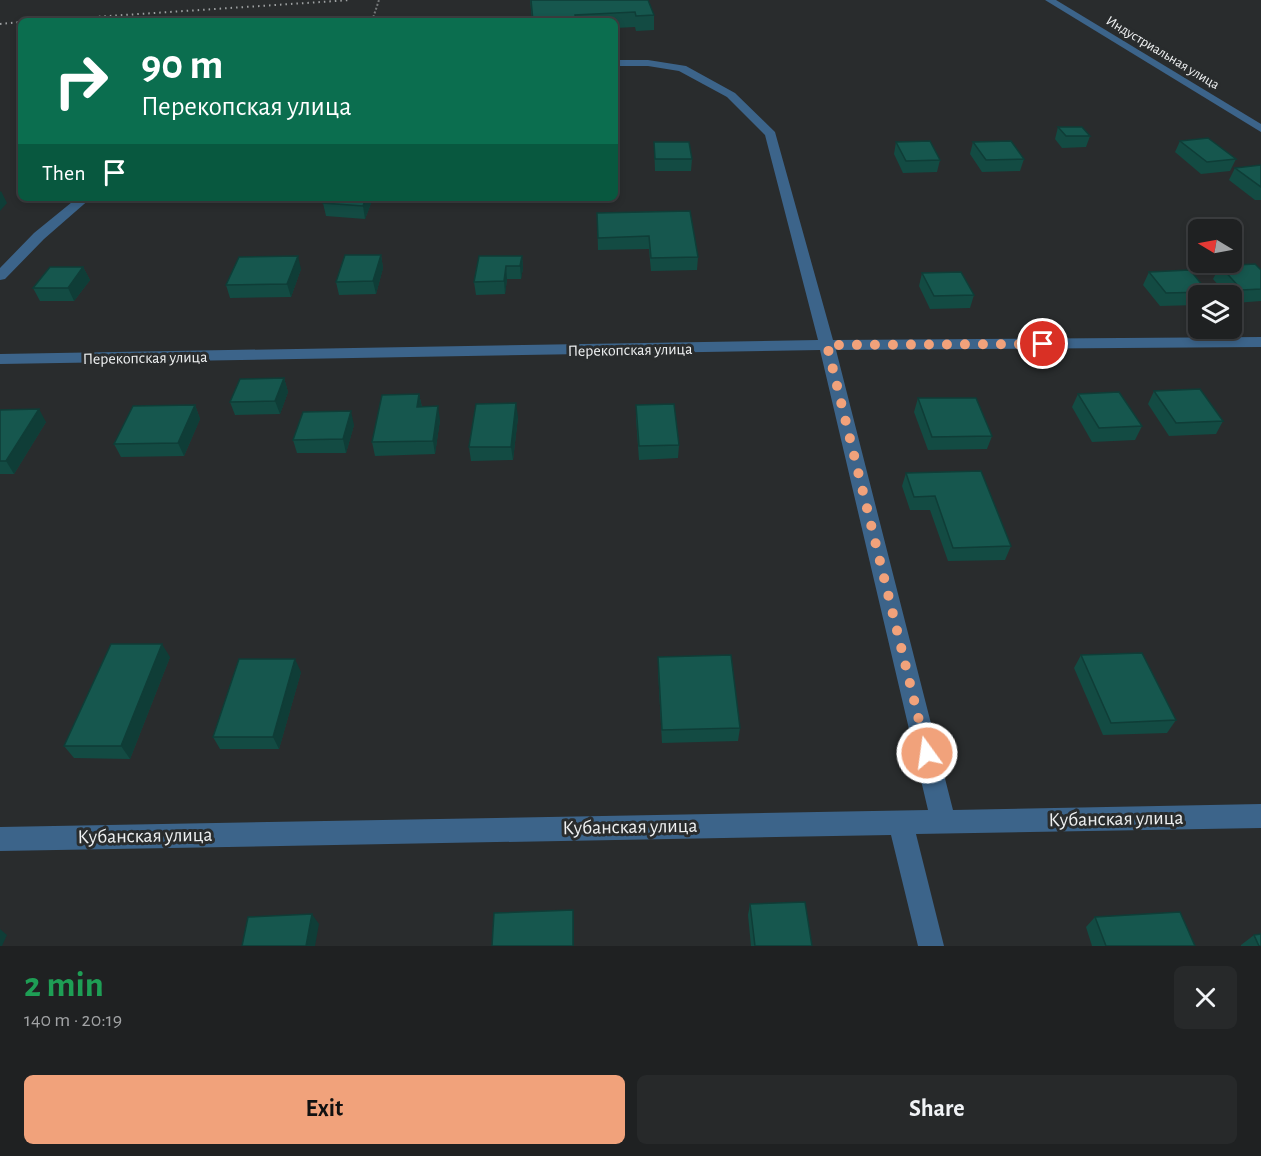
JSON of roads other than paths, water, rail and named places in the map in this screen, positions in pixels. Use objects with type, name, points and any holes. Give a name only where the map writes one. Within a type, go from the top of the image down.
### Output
[{"type":"street","name":"Индустриальная улица","points":[[1050,0],[1261,129]]},
{"type":"street","points":[[618,63],[648,63],[682,68],[731,95],[771,134],[827,345],[943,820]]},
{"type":"street","points":[[0,276],[39,236],[81,201]]},
{"type":"street","name":"Перекопская улица","points":[[0,359],[827,345],[1261,342]]},
{"type":"street","name":"Кубанская улица","points":[[0,839],[1261,816]]},
{"type":"street","points":[[900,821],[931,946]]},
{"type":"railway","points":[[78,18],[351,0]]},
{"type":"railway","points":[[0,24],[18,22]]}]
